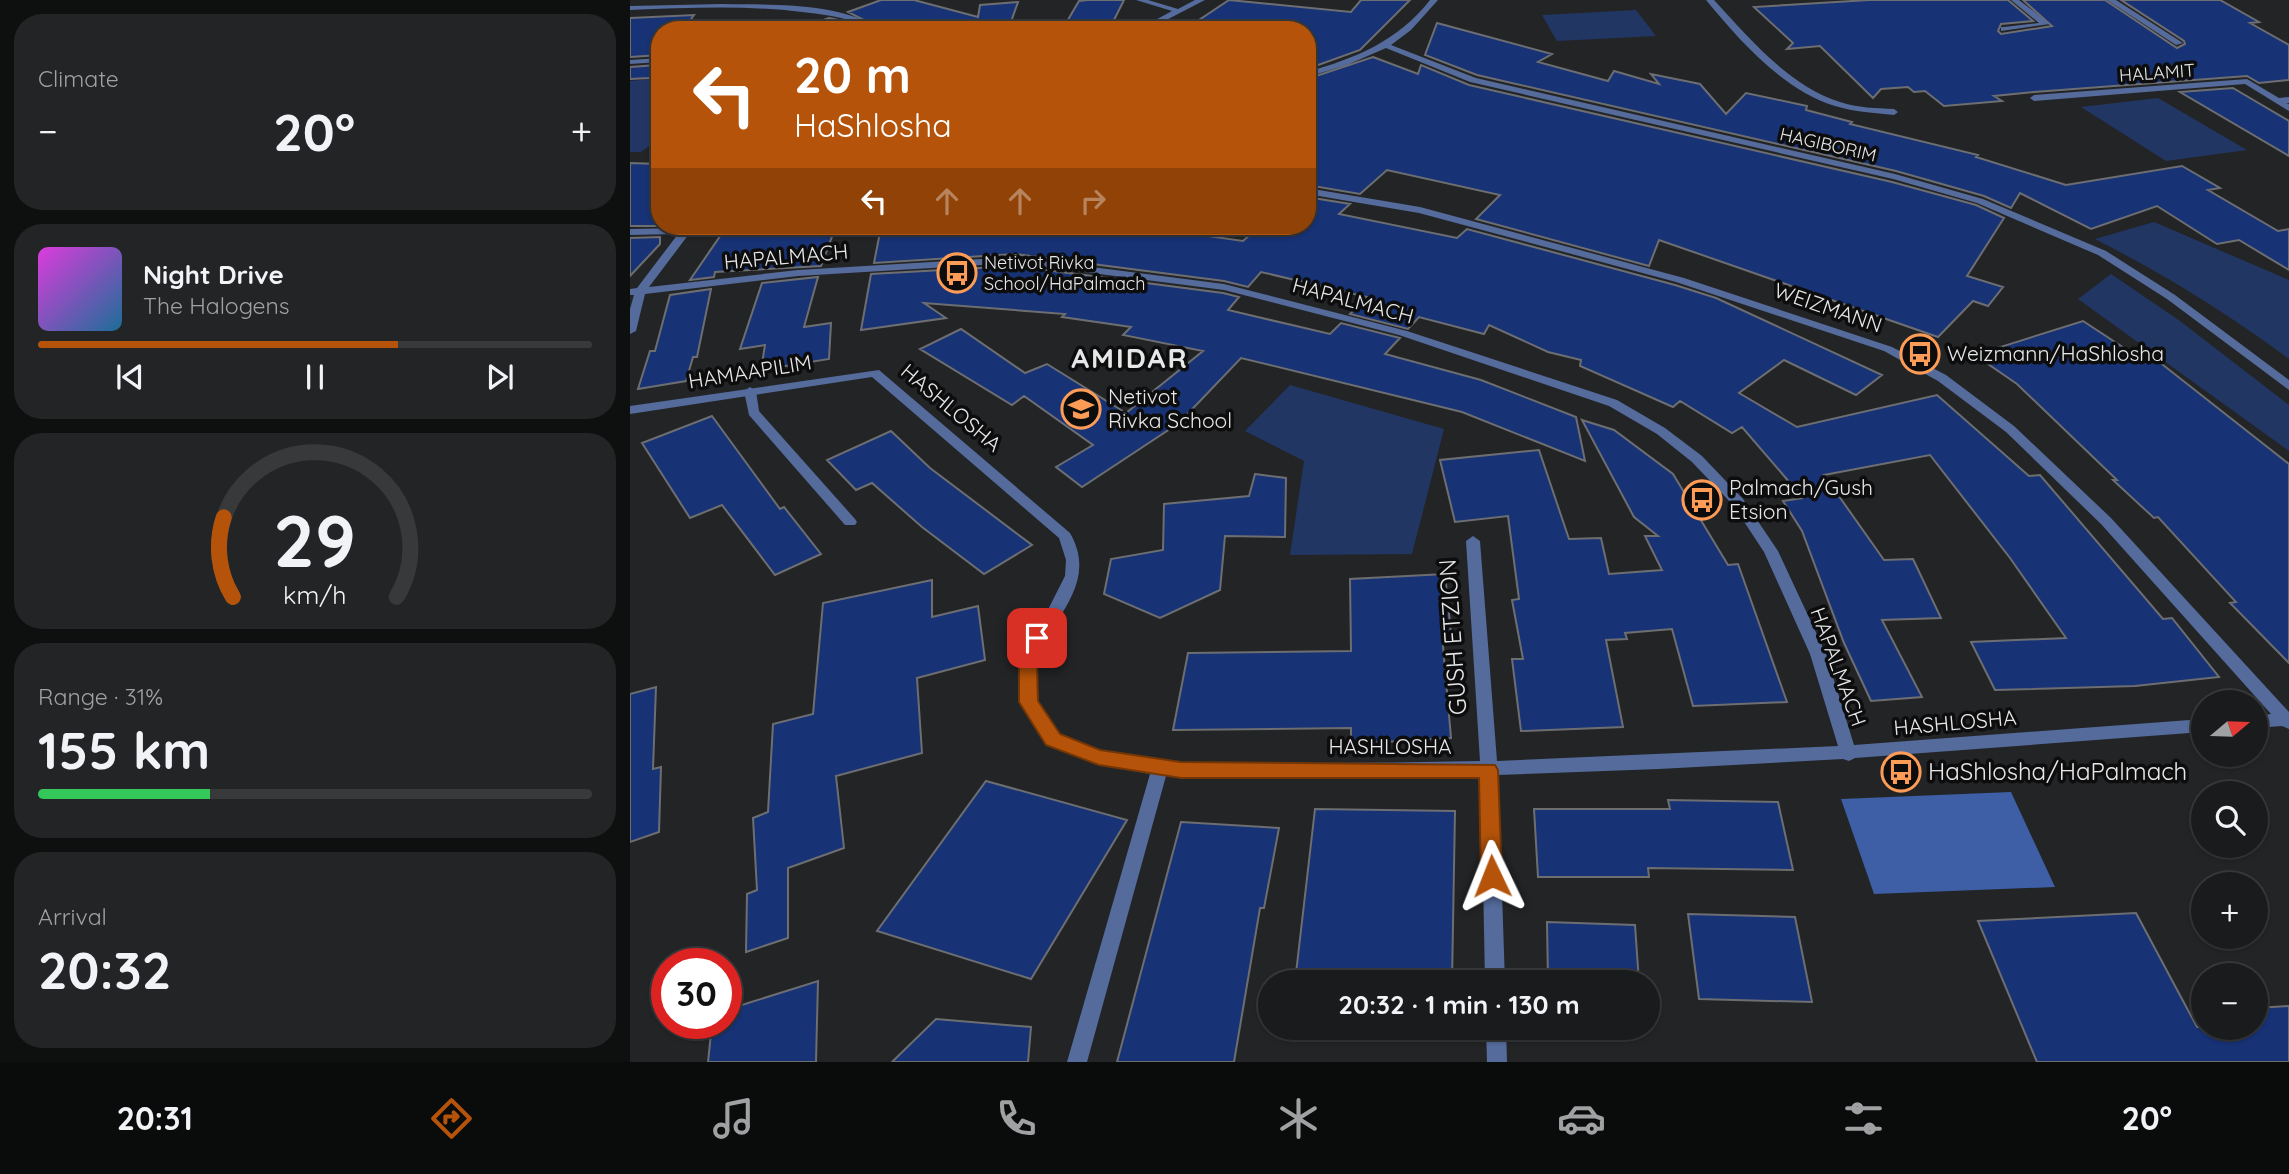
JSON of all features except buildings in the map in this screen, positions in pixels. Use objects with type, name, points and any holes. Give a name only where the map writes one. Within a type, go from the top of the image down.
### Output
[{"type":"street","points":[[1140,0],[1179,11]]},
{"type":"street","points":[[1158,21],[1200,0]]},
{"type":"street","points":[[1316,72],[1345,64],[1385,45],[1414,26],[1434,0]]},
{"type":"street","points":[[1710,0],[1766,60],[1804,90],[1841,107],[1894,112]]},
{"type":"street","points":[[2004,29],[2046,24],[2014,0]]},
{"type":"street","points":[[2111,0],[2179,43]]},
{"type":"street","points":[[630,8],[782,5],[846,11],[868,21]]},
{"type":"street","name":"HAGIBORIM","points":[[1385,45],[1473,80],[1895,177],[1980,201],[2102,253],[2171,297],[2289,386]]},
{"type":"street","points":[[630,62],[651,61]]},
{"type":"street","name":"HALAMIT","points":[[2035,98],[2247,81],[2289,108]]},
{"type":"street","points":[[2277,101],[2289,100]]},
{"type":"street","name":"WEIZMANN","points":[[1316,193],[1420,210],[1680,280],[1888,349],[1942,379],[2010,429],[2106,521],[2288,720]]},
{"type":"street","points":[[630,232],[651,231]]},
{"type":"street","points":[[630,331],[635,292],[681,235]]},
{"type":"street","name":"HAPALMACH","points":[[635,292],[798,273],[1015,260],[1224,287],[1403,333],[1614,403],[1661,432],[1697,459],[1738,502],[1770,551],[1818,654],[1849,754]]},
{"type":"street","name":"HASHLOSHA","points":[[875,373],[1065,536],[1072,554],[1073,573],[1061,601],[1037,638],[1028,664],[1029,702],[1053,739],[1099,757],[1181,770],[1489,770],[1849,754],[2191,727]]},
{"type":"street","name":"HAMAAPILIM","points":[[630,410],[875,373]]},
{"type":"street","points":[[750,391],[753,412],[850,522]]},
{"type":"street","name":"GUSH ETZION","points":[[1473,541],[1489,770],[1495,970]]},
{"type":"street","points":[[2268,721],[2288,720]]},
{"type":"street","points":[[1076,1062],[1160,767]]},
{"type":"street","points":[[1496,1040],[1497,1062]]},
{"type":"shaded area","points":[[1636,10],[1656,36],[1557,41],[1542,15]]},
{"type":"shaded area","points":[[651,79],[651,145],[641,152],[630,152],[630,81]]},
{"type":"shaded area","points":[[2158,98],[2247,150],[2166,161],[2081,107]]},
{"type":"shaded area","points":[[2154,222],[2289,280],[2289,359],[2195,295],[2095,239]]},
{"type":"shaded area","points":[[2111,274],[2180,321],[2289,405],[2289,451],[2078,299]]},
{"type":"shaded area","points":[[1290,385],[1444,429],[1412,554],[1290,555],[1304,461],[1245,431]]},
{"type":"shaded area","points":[[2011,792],[2055,887],[1874,894],[1841,799]]},
{"type":"place","name":"Netivot Rivka School/HaPalmach","points":[[957,273]]},
{"type":"place","name":"Weizmann/HaShlosha","points":[[1920,354]]},
{"type":"place","name":"Netivot Rivka School","points":[[1081,409]]},
{"type":"place","name":"Palmach/Gush Etsion","points":[[1702,500]]},
{"type":"place","name":"HaShlosha/HaPalmach","points":[[1901,772]]},
{"type":"district","name":"AMIDAR","points":[[1130,358]]},
{"type":"route","points":[[1037,638],[1028,664],[1029,702],[1053,739],[1099,757],[1181,770],[1489,770],[1492,876]]}]
